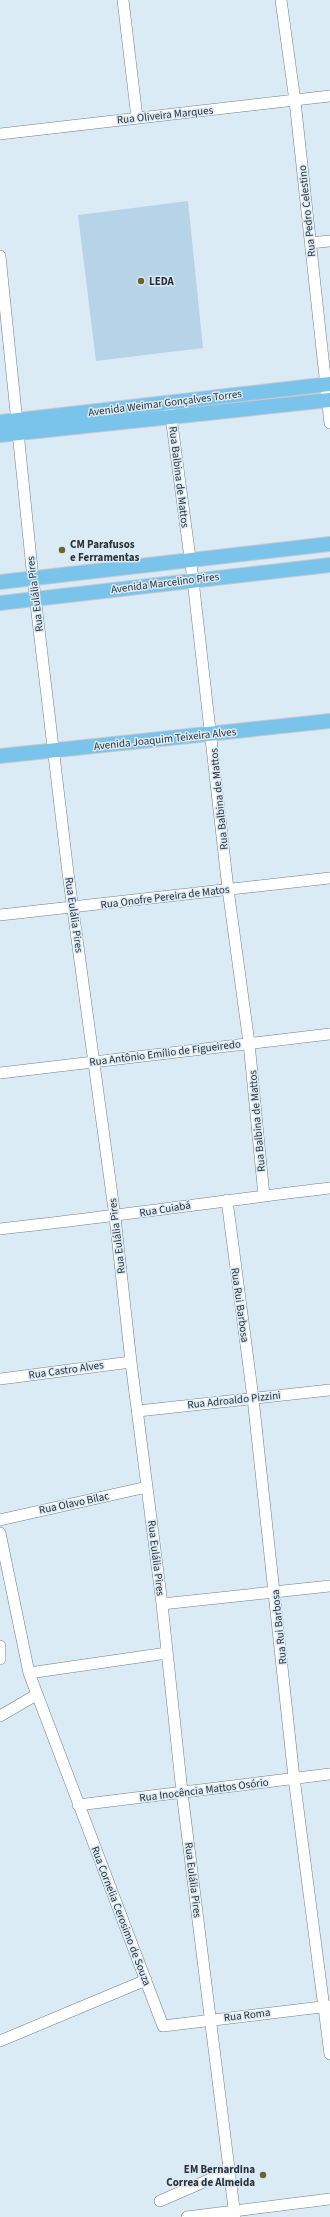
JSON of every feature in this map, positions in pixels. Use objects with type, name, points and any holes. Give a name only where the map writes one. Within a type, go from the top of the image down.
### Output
[{"type":"main road","name":"Avenida Weimar Gonçalves Torres","points":[[0,422],[17,426],[170,409],[327,384]]},
{"type":"main road","name":"Avenida Weimar Gonçalves Torres","points":[[170,409],[329,400]]},
{"type":"main road","name":"Avenida Weimar Gonçalves Torres","points":[[0,435],[17,426]]},
{"type":"main road","name":"Avenida Marcelino Pires","points":[[0,582],[330,544]]},
{"type":"main road","name":"Avenida Marcelino Pires","points":[[0,604],[330,565]]},
{"type":"main road","name":"Avenida Joaquim Teixeira Alves","points":[[0,756],[330,720]]},
{"type":"street","points":[[123,0],[137,118]]},
{"type":"street","name":"Rua Pedro Celestino","points":[[281,0],[295,100],[329,400],[330,423]]},
{"type":"street","name":"Rua Oliveira Marques","points":[[0,134],[330,96]]},
{"type":"street","points":[[310,243],[330,241]]},
{"type":"street","name":"Rua Eulália Pires","points":[[0,256],[33,579],[73,907],[115,1217],[131,1362],[162,1604],[182,1792],[235,2214]]},
{"type":"street","name":"Rua Balbina de Mattos","points":[[170,409],[193,580],[228,889],[249,1043],[264,1196]]},
{"type":"street","name":"Rua Onofre Pereira de Matos","points":[[0,915],[330,878]]},
{"type":"street","name":"Rua Antônio Emílio de Figueiredo","points":[[0,1073],[330,1034]]},
{"type":"street","name":"Rua Cuiabá","points":[[0,1229],[115,1217],[226,1200],[330,1188]]},
{"type":"street","name":"Rua Rui Barbosa","points":[[226,1200],[253,1398],[294,1778],[327,2006],[330,2054]]},
{"type":"street","name":"Rua Castro Alves","points":[[0,1379],[131,1362]]},
{"type":"street","name":"Rua Adroaldo Pizzini","points":[[138,1411],[330,1390]]},
{"type":"street","name":"Rua Olavo Bilac","points":[[0,1520],[147,1487]]},
{"type":"street","name":"Rua Cornelia Cerosimo de Souza","points":[[0,1533],[29,1673],[36,1695],[164,2026]]},
{"type":"street","points":[[162,1604],[330,1586]]},
{"type":"street","points":[[0,1646],[0,1659]]},
{"type":"street","points":[[29,1673],[167,1653]]},
{"type":"street","points":[[0,1716],[36,1695]]},
{"type":"street","name":"Rua Inocência Mattos Osório","points":[[78,1805],[330,1774]]},
{"type":"street","points":[[0,2041],[146,1980]]},
{"type":"street","name":"Rua Roma","points":[[164,2026],[327,2006]]},
{"type":"street","points":[[160,2201],[230,2171]]},
{"type":"street","points":[[187,2217],[235,2214],[330,2199]]},
{"type":"shaded area","name":"LEDA","points":[[188,201],[203,348],[96,361],[78,215]]},
{"type":"place","name":"LEDA","points":[[141,281]]},
{"type":"place","name":"CM Parafusos e Ferramentas","points":[[62,550]]},
{"type":"place","name":"EM Bernardina Correa de Almeida","points":[[263,2175]]}]
